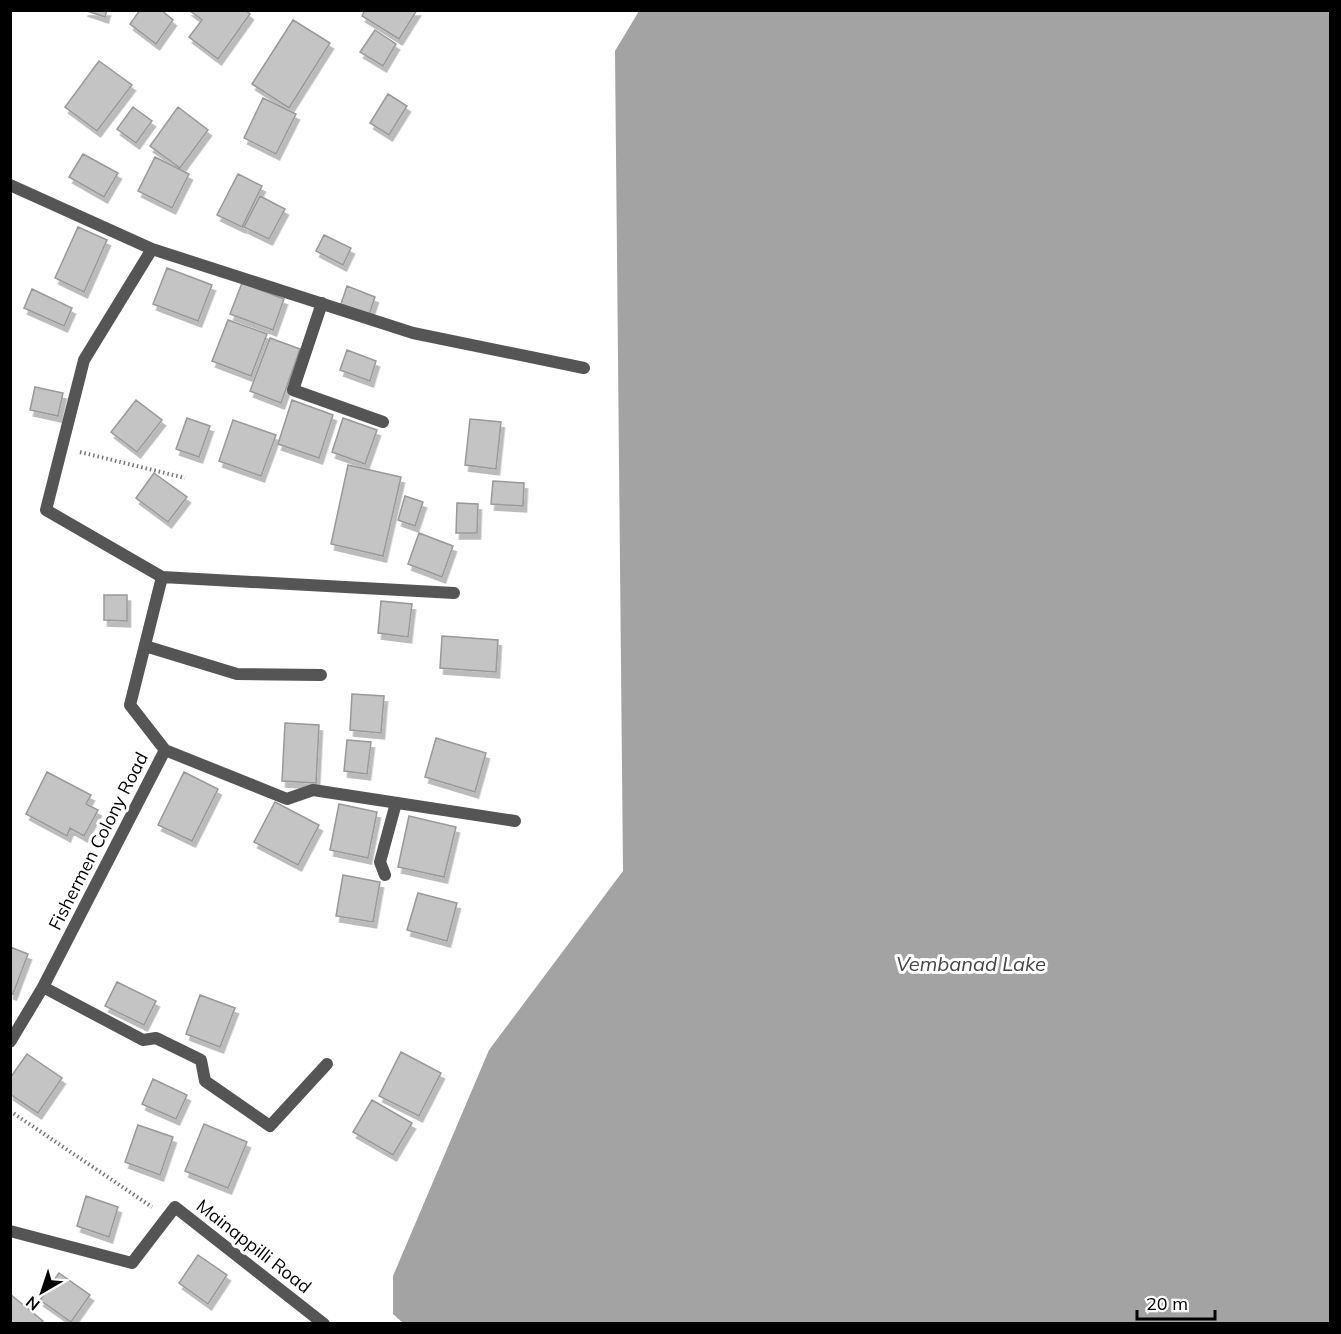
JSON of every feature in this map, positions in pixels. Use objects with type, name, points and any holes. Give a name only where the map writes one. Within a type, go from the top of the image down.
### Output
[{"type":"street","points":[[10,185],[152,249],[413,333],[584,368]]},
{"type":"street","points":[[152,249],[84,360],[46,510],[162,577],[454,593]]},
{"type":"street","points":[[322,303],[293,390],[383,422]]},
{"type":"street","name":"Fishermen Colony Road","points":[[10,1042],[43,987],[165,750],[130,705],[162,577]]},
{"type":"street","points":[[145,646],[237,674],[321,675]]},
{"type":"street","points":[[165,750],[287,799],[313,790],[515,821]]},
{"type":"street","points":[[385,875],[380,862],[396,803]]},
{"type":"street","points":[[43,987],[143,1040],[156,1038],[201,1060],[205,1081],[270,1126],[327,1064]]},
{"type":"street","name":"Mainappilli Road","points":[[10,1231],[132,1263],[175,1207],[324,1323]]},
{"type":"path","points":[[62,448],[185,478]]},
{"type":"path","points":[[10,1111],[167,1218]]},
{"type":"water","name":"Vembanad Lake","points":[[639,11],[1330,11],[1330,1323],[404,1324],[393,1314],[393,1276],[489,1050],[623,871],[615,51]]},
{"type":"building","points":[[84,10],[107,10],[105,17]]},
{"type":"building","points":[[140,10],[161,10],[173,20],[156,44],[130,24]]},
{"type":"building","points":[[189,10],[245,10],[250,14],[218,59],[189,37],[202,20]]},
{"type":"building","points":[[365,10],[417,10],[399,39],[362,16]]},
{"type":"building","points":[[293,20],[330,43],[289,108],[252,84]]},
{"type":"building","points":[[375,30],[396,44],[383,66],[360,52]]},
{"type":"building","points":[[99,61],[132,85],[97,131],[65,107]]},
{"type":"building","points":[[388,94],[407,106],[389,135],[370,123]]},
{"type":"building","points":[[263,98],[296,114],[276,154],[244,138]]},
{"type":"building","points":[[133,107],[152,121],[136,143],[117,129]]},
{"type":"building","points":[[178,107],[208,130],[180,168],[150,146]]},
{"type":"building","points":[[83,154],[118,173],[104,197],[69,177]]},
{"type":"building","points":[[155,157],[189,174],[172,208],[138,191]]},
{"type":"building","points":[[238,174],[262,186],[242,227],[217,215]]},
{"type":"building","points":[[260,196],[285,209],[269,239],[244,227]]},
{"type":"building","points":[[78,227],[107,240],[84,292],[55,278]]},
{"type":"building","points":[[324,235],[351,248],[343,265],[316,251]]},
{"type":"building","points":[[167,268],[212,285],[198,321],[153,304]]},
{"type":"building","points":[[242,283],[284,299],[273,330],[230,314]]},
{"type":"building","points":[[347,286],[375,297],[369,315],[341,304]]},
{"type":"building","points":[[32,289],[72,308],[64,326],[24,308]]},
{"type":"building","points":[[228,320],[267,334],[251,376],[212,361]]},
{"type":"building","points":[[270,338],[300,349],[281,403],[250,391]]},
{"type":"building","points":[[347,350],[376,361],[370,381],[340,370]]},
{"type":"building","points":[[35,387],[63,393],[58,416],[30,410]]},
{"type":"building","points":[[136,400],[162,420],[137,452],[111,432]]},
{"type":"building","points":[[292,400],[333,415],[319,458],[278,444]]},
{"type":"building","points":[[187,418],[210,426],[199,457],[176,449]]},
{"type":"building","points":[[343,418],[377,430],[365,464],[332,452]]},
{"type":"building","points":[[470,419],[501,422],[496,469],[465,465]]},
{"type":"building","points":[[233,420],[276,435],[261,476],[219,461]]},
{"type":"building","points":[[348,465],[401,477],[383,556],[331,544]]},
{"type":"building","points":[[154,473],[187,497],[168,522],[136,498]]},
{"type":"building","points":[[493,481],[524,483],[523,506],[491,504]]},
{"type":"building","points":[[405,496],[423,502],[415,526],[398,520]]},
{"type":"building","points":[[457,503],[478,504],[477,533],[456,533]]},
{"type":"building","points":[[419,533],[453,546],[442,577],[408,564]]},
{"type":"building","points":[[104,595],[127,595],[127,621],[104,620]]},
{"type":"building","points":[[381,601],[412,604],[408,637],[378,633]]},
{"type":"building","points":[[442,636],[498,640],[496,672],[440,668]]},
{"type":"building","points":[[352,694],[384,696],[381,733],[350,730]]},
{"type":"building","points":[[285,723],[319,725],[316,783],[282,781]]},
{"type":"building","points":[[436,738],[486,753],[475,792],[425,777]]},
{"type":"building","points":[[347,740],[371,742],[367,774],[344,771]]},
{"type":"building","points":[[47,772],[91,795],[86,804],[98,810],[84,836],[70,828],[67,836],[26,814]]},
{"type":"building","points":[[184,772],[218,789],[192,841],[158,825]]},
{"type":"building","points":[[275,802],[319,825],[298,865],[254,842]]},
{"type":"building","points":[[339,804],[377,812],[368,858],[330,850]]},
{"type":"building","points":[[409,816],[456,827],[444,877],[398,867]]},
{"type":"building","points":[[343,875],[380,882],[373,922],[336,916]]},
{"type":"building","points":[[418,893],[457,903],[447,941],[407,930]]},
{"type":"building","points":[[10,947],[28,954],[13,994],[10,993]]},
{"type":"building","points":[[117,982],[156,1001],[144,1025],[105,1006]]},
{"type":"building","points":[[200,995],[235,1008],[220,1047],[186,1034]]},
{"type":"building","points":[[401,1052],[441,1073],[419,1116],[379,1096]]},
{"type":"building","points":[[27,1054],[62,1078],[38,1113],[10,1094],[10,1078]]},
{"type":"building","points":[[153,1079],[187,1095],[176,1119],[142,1104]]},
{"type":"building","points":[[372,1100],[412,1123],[393,1155],[353,1132]]},
{"type":"building","points":[[204,1124],[247,1142],[228,1188],[185,1171]]},
{"type":"building","points":[[138,1125],[173,1137],[160,1175],[125,1162]]},
{"type":"building","points":[[86,1196],[118,1207],[109,1237],[77,1226]]},
{"type":"building","points":[[198,1255],[227,1275],[208,1304],[179,1283]]},
{"type":"building","points":[[59,1273],[90,1295],[71,1322],[40,1300]]},
{"type":"building","points":[[11,1295],[43,1321],[40,1324],[10,1324]]}]
